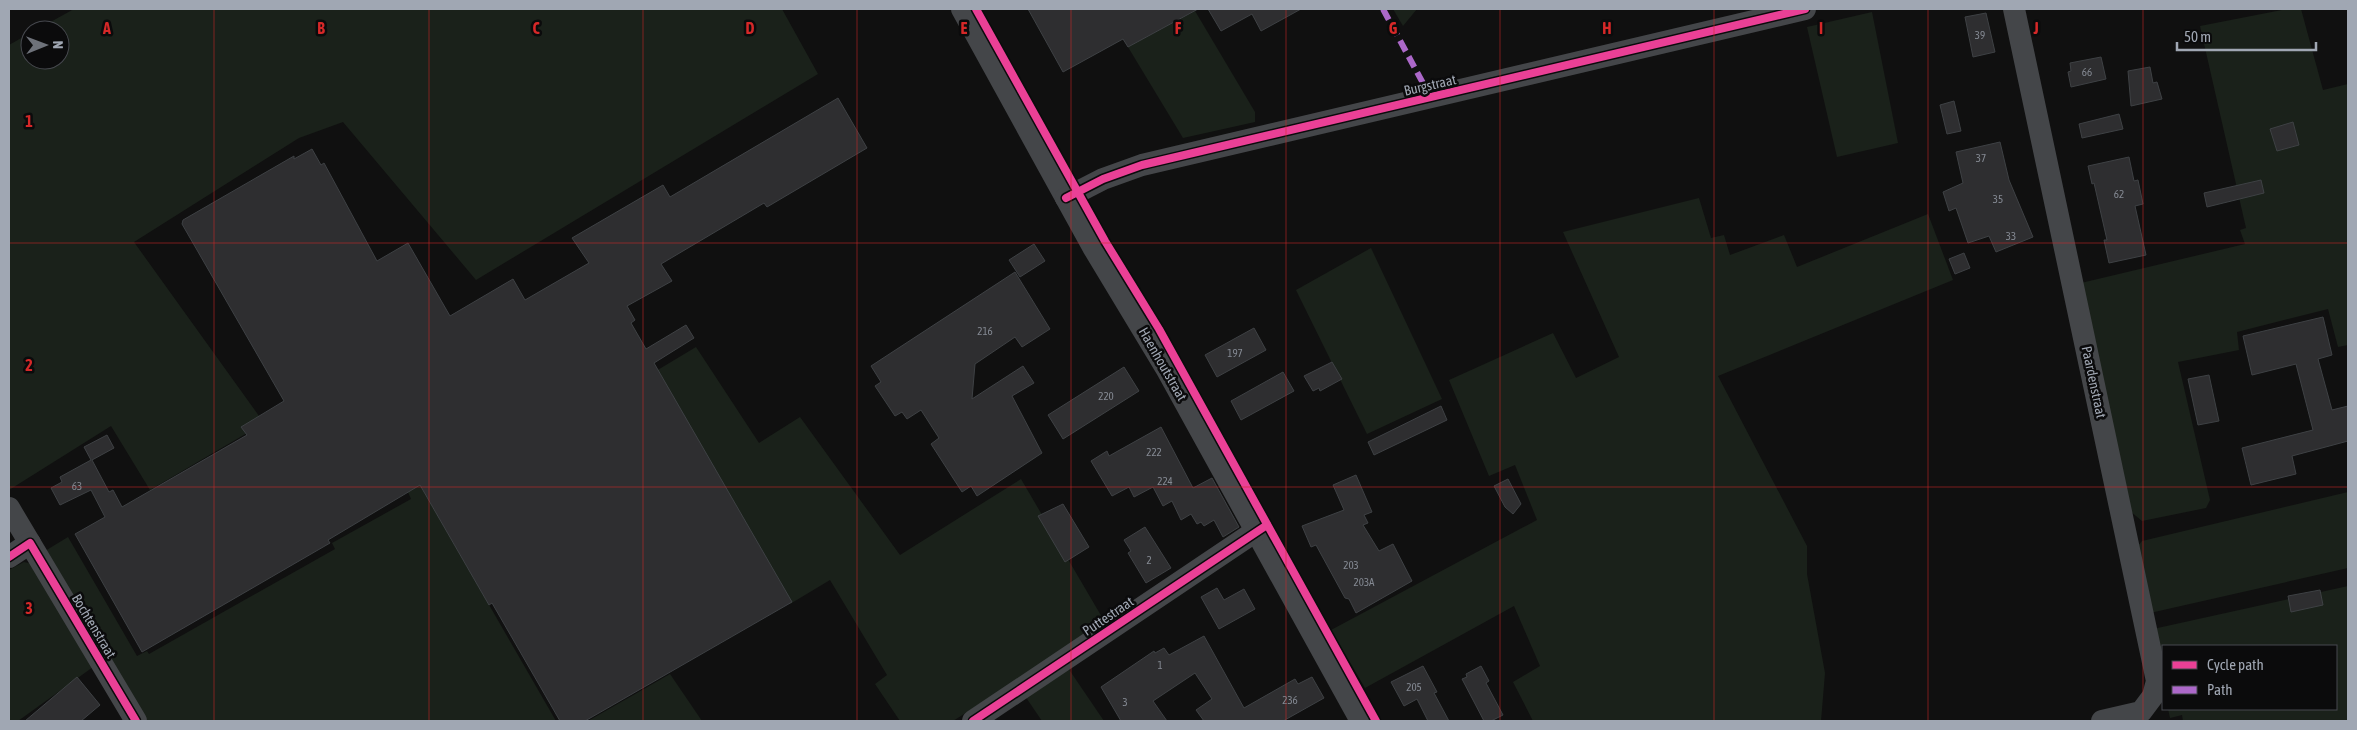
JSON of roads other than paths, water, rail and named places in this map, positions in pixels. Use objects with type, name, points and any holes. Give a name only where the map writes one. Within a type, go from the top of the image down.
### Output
[{"type":"street","name":"Haenhoutstraat","points":[[962,9],[1066,198],[1166,368],[1362,721]]},
{"type":"street","name":"Burgstraat","points":[[1066,198],[1103,179],[1142,164],[1748,15],[1805,9]]},
{"type":"street","name":"Paardenstraat","points":[[2014,9],[2157,680],[2153,696],[2142,712],[2102,721]]},
{"type":"street","name":"Bochtenstraat","points":[[9,508],[136,721]]},
{"type":"street","name":"Puttestraat","points":[[973,721],[1256,531]]},
{"type":"street","points":[[9,557],[30,543]]}]
